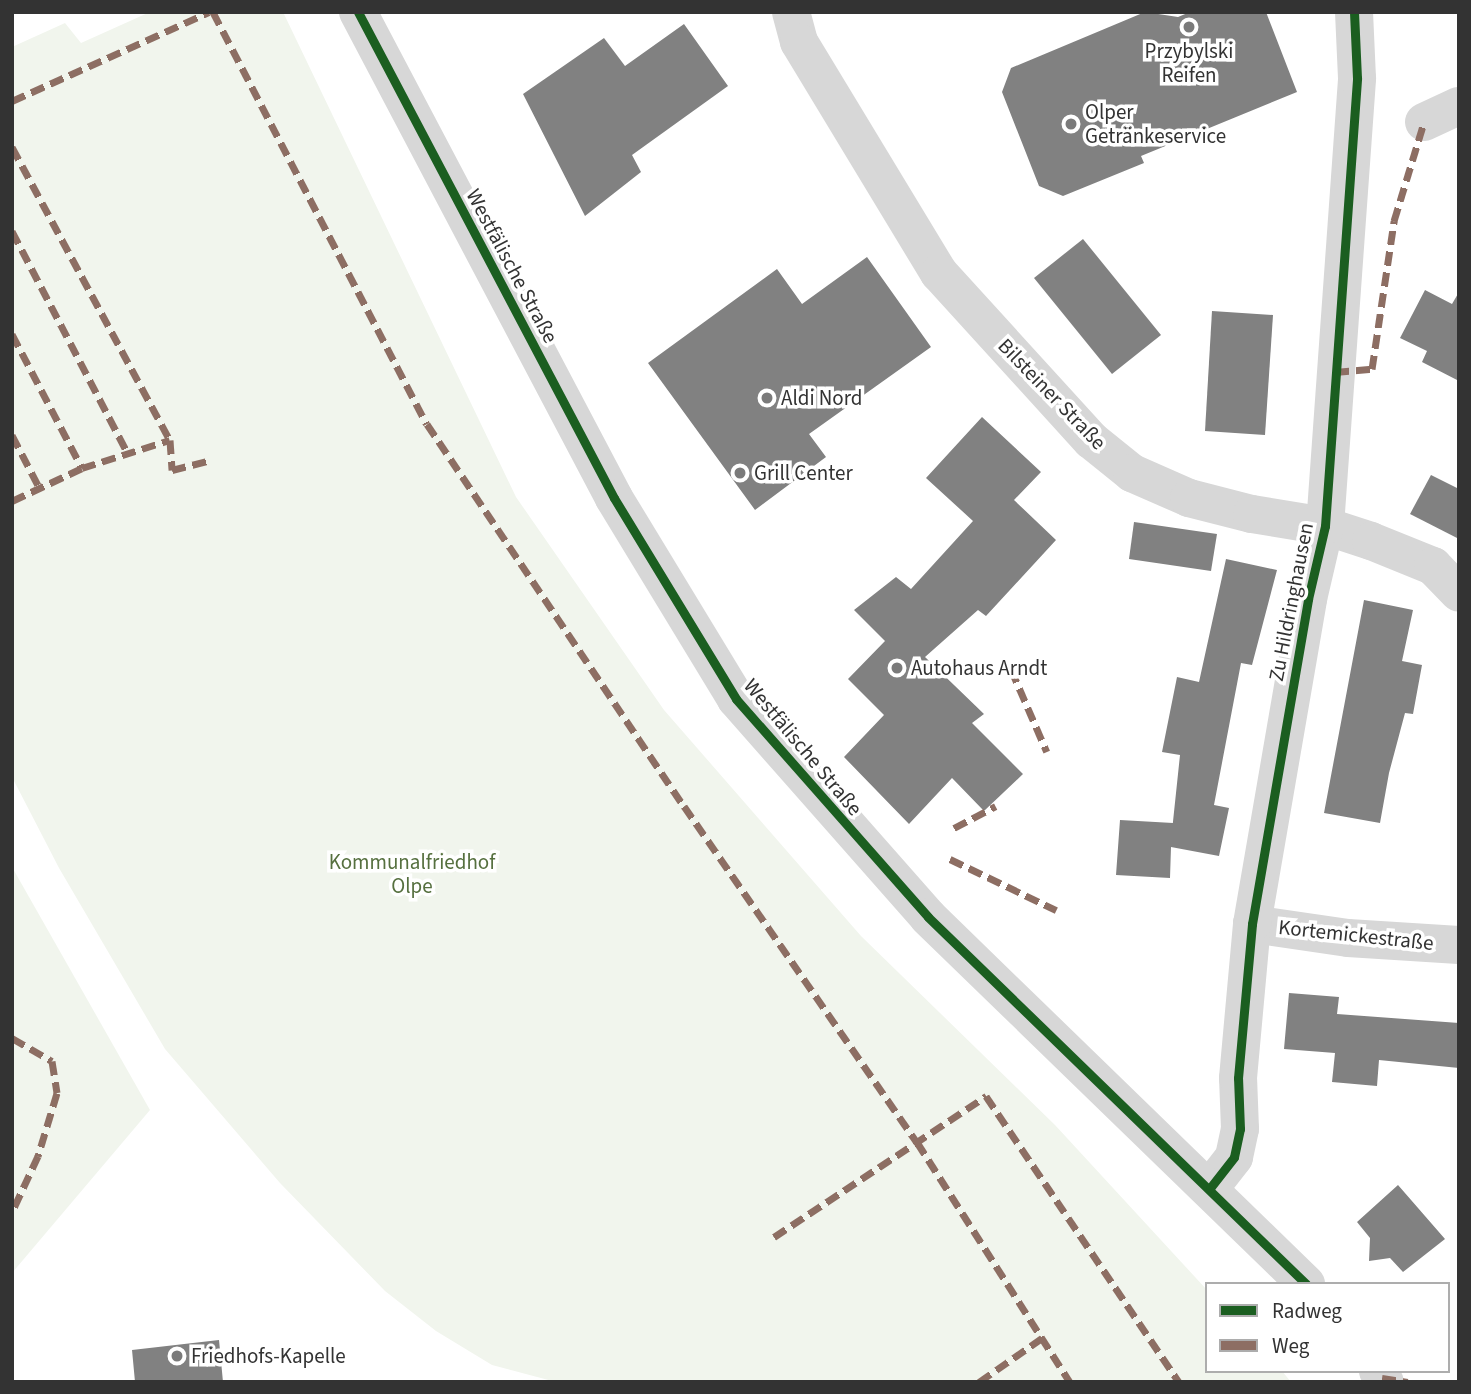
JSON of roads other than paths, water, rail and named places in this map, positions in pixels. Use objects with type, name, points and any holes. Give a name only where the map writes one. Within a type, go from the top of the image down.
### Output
[{"type":"street","name":"Westfälische Straße","points":[[358,12],[614,498],[736,699],[928,917],[1304,1282]]},
{"type":"street","name":"Bilsteiner Straße","points":[[791,12],[799,41],[939,274],[1091,440],[1132,473],[1189,498],[1252,514],[1325,526],[1433,566],[1459,593]]},
{"type":"street","name":"Zu Hildringhausen","points":[[1210,1188],[1234,1157],[1240,1129],[1238,1078],[1252,924],[1308,600],[1325,526],[1357,79],[1354,12]]},
{"type":"street","points":[[1424,122],[1459,106]]},
{"type":"street","name":"Kortemickestraße","points":[[1252,924],[1348,938],[1459,945]]},
{"type":"place","name":"Przybylski Reifen","points":[[1189,27]]},
{"type":"place","name":"Olper Getränkeservice","points":[[1071,124]]},
{"type":"place","name":"Aldi Nord","points":[[767,398]]},
{"type":"place","name":"Grill Center","points":[[740,473]]},
{"type":"place","name":"Autohaus Arndt","points":[[897,668]]},
{"type":"place","name":"Friedhofs-Kapelle","points":[[177,1356]]},
{"type":"park label","name":"Kommunalfriedhof Olpe","points":[[412,874]]}]
